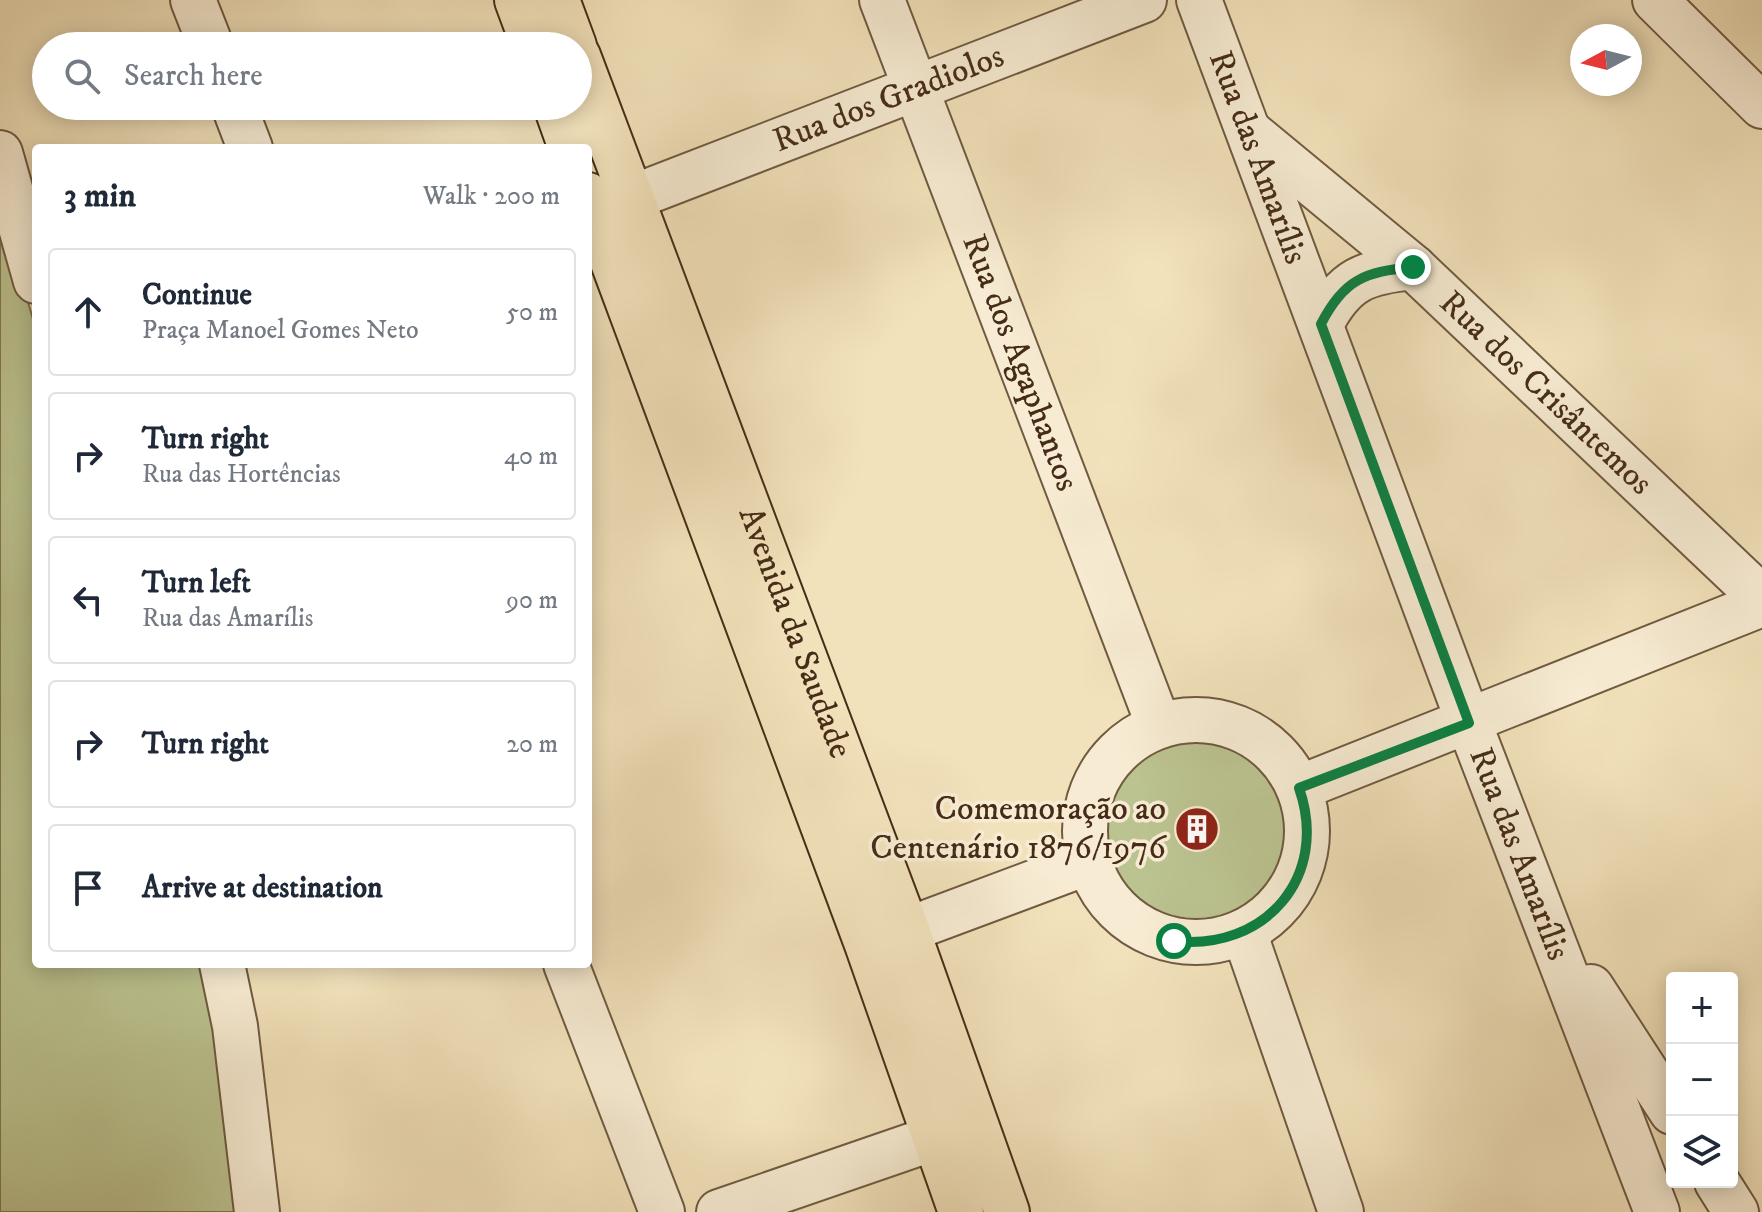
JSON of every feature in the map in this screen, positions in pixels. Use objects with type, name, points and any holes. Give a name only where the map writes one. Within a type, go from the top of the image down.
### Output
[{"type":"main road","points":[[517,0],[529,32]]},
{"type":"main road","points":[[557,0],[569,32]]},
{"type":"main road","name":"Avenida da Saudade","points":[[592,94],[907,930],[1007,1212]]},
{"type":"main road","points":[[561,120],[570,144]]},
{"type":"main road","name":"Avenida da Saudade","points":[[592,206],[867,944],[961,1212]]},
{"type":"street","points":[[193,0],[206,32]]},
{"type":"street","name":"Rua dos Agaphantos","points":[[882,0],[1159,726]]},
{"type":"street","name":"Rua dos Gradiolos","points":[[631,198],[1144,0]]},
{"type":"street","name":"Rua das Amarílis","points":[[1199,0],[1469,723],[1657,1212]]},
{"type":"street","points":[[1655,0],[1762,106]]},
{"type":"street","points":[[239,120],[248,144]]},
{"type":"street","name":"Rua dos Crisântemos","points":[[1249,132],[1413,267],[1762,601]]},
{"type":"street","points":[[0,153],[32,267]]},
{"type":"street","points":[[1321,324],[1333,302],[1350,284],[1374,271],[1413,267]]},
{"type":"street","points":[[1299,788],[1469,723],[1762,601]]},
{"type":"street","points":[[1195,719],[1241,729],[1280,757],[1299,788],[1307,836],[1300,871],[1282,903],[1265,919],[1244,932],[1222,940],[1198,943],[1174,941],[1151,933],[1112,904],[1089,862],[1086,814],[1097,780],[1119,751],[1159,726],[1195,719]]},
{"type":"street","points":[[907,930],[1089,862]]},
{"type":"street","points":[[1540,909],[1666,1103]]},
{"type":"street","points":[[1244,932],[1341,1212]]},
{"type":"street","points":[[223,968],[235,1026],[257,1212]]},
{"type":"street","points":[[568,968],[662,1212]]},
{"type":"street","points":[[719,1212],[934,1138]]},
{"type":"street","points":[[1721,1188],[1736,1212]]},
{"type":"green space","points":[[0,209],[32,316],[32,968],[218,968],[253,1212],[0,1212]]},
{"type":"green space","points":[[1196,734],[1233,742],[1264,763],[1285,794],[1293,831],[1285,868],[1264,899],[1233,920],[1196,928],[1159,920],[1128,899],[1107,868],[1099,831],[1107,794],[1128,763],[1159,742]]},
{"type":"building","name":"Comemoração ao Centenário 1876/1976","points":[[1197,819],[1204,822],[1207,829],[1204,836],[1197,839],[1190,836],[1187,829],[1190,822]]},
{"type":"place","name":"Comemoração ao Centenário 1876/1976","points":[[1197,829]]},
{"type":"route","points":[[1174,941],[1198,943],[1233,937],[1265,919],[1282,903],[1295,882],[1306,848],[1307,824],[1299,788],[1469,723],[1321,324],[1333,302],[1350,284],[1374,271],[1413,267]]}]
